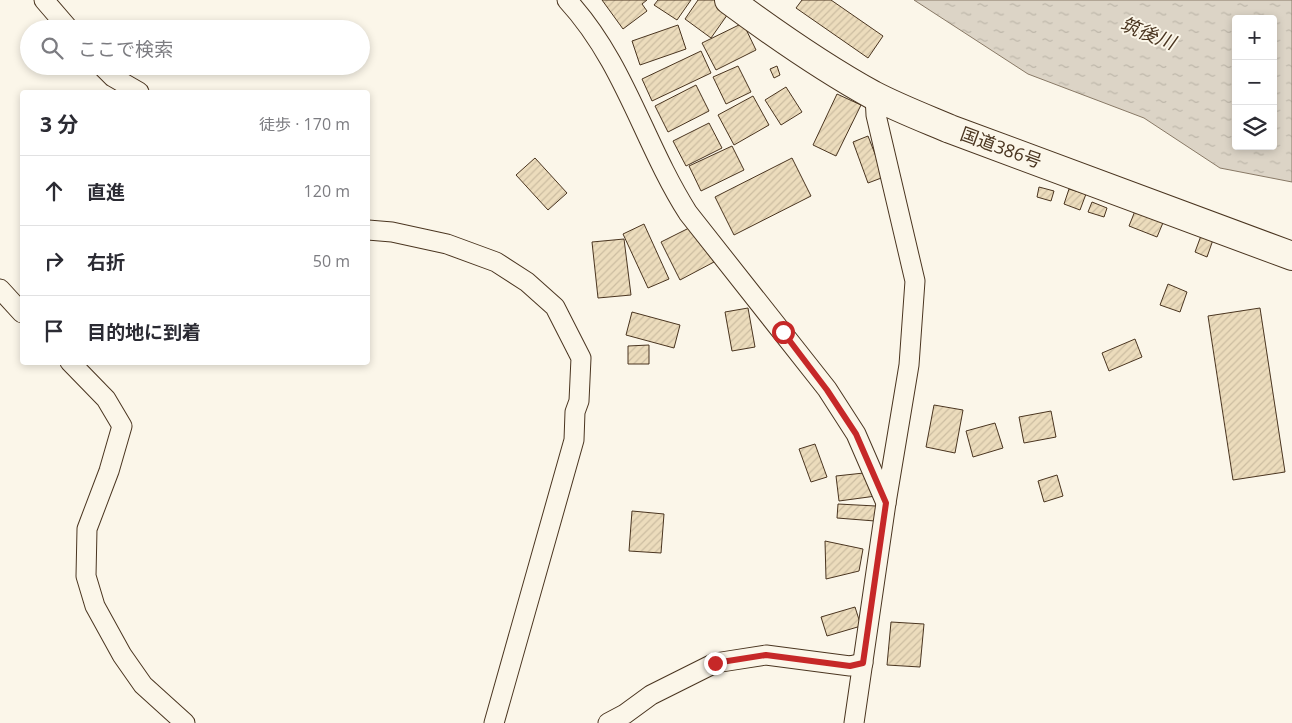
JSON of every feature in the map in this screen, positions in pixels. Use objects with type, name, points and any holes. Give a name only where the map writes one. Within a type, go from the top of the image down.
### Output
[{"type":"highway","name":"国道386号","points":[[729,0],[817,62],[875,96],[950,129],[1292,256]]},
{"type":"street","points":[[44,0],[61,20]]},
{"type":"street","points":[[568,0],[594,32],[615,64],[670,185],[688,213],[827,390],[856,434],[886,503]]},
{"type":"street","points":[[111,75],[136,90]]},
{"type":"street","points":[[854,723],[908,364],[914,281],[876,115],[875,96]]},
{"type":"street","points":[[370,230],[392,232],[447,244],[496,262],[527,282],[555,307],[581,358],[579,401],[574,412],[574,440],[494,723]]},
{"type":"street","points":[[0,289],[20,311]]},
{"type":"street","points":[[73,365],[106,399],[122,426],[109,472],[87,529],[86,576],[95,606],[122,655],[144,685],[186,723]]},
{"type":"street","points":[[608,723],[625,714],[651,695],[715,663],[766,655],[850,666],[863,663]]},
{"type":"water","name":"筑後川","points":[[914,0],[1292,0],[1292,182],[1220,168],[1144,118],[1028,74]]},
{"type":"building","points":[[602,0],[647,0],[642,4],[647,11],[623,29]]},
{"type":"building","points":[[658,0],[691,0],[677,20],[654,5]]},
{"type":"building","points":[[698,0],[715,0],[730,11],[711,38],[685,19]]},
{"type":"building","points":[[802,0],[831,0],[883,36],[868,58],[796,8]]},
{"type":"building","points":[[743,23],[756,50],[716,70],[702,43]]},
{"type":"building","points":[[678,25],[686,49],[640,65],[632,41]]},
{"type":"building","points":[[701,51],[711,73],[652,101],[642,79]]},
{"type":"building","points":[[738,66],[751,92],[726,104],[713,77]]},
{"type":"building","points":[[777,66],[780,75],[774,78],[770,69]]},
{"type":"building","points":[[696,85],[709,111],[668,132],[655,106]]},
{"type":"building","points":[[786,87],[802,112],[781,125],[765,100]]},
{"type":"building","points":[[837,94],[861,105],[836,156],[813,145]]},
{"type":"building","points":[[753,96],[769,125],[734,145],[718,115]]},
{"type":"building","points":[[709,123],[722,148],[686,166],[673,141]]},
{"type":"building","points":[[868,136],[884,177],[868,183],[853,142]]},
{"type":"building","points":[[732,146],[744,170],[701,191],[689,166]]},
{"type":"building","points":[[535,158],[567,193],[548,210],[516,175]]},
{"type":"building","points":[[792,158],[811,196],[734,235],[715,197]]},
{"type":"building","points":[[1039,187],[1054,191],[1051,201],[1037,197]]},
{"type":"building","points":[[1069,189],[1086,194],[1080,210],[1064,204]]},
{"type":"building","points":[[1092,202],[1107,208],[1104,217],[1088,212]]},
{"type":"building","points":[[1137,206],[1165,218],[1157,237],[1129,226]]},
{"type":"building","points":[[644,224],[669,279],[648,288],[623,234]]},
{"type":"building","points":[[695,225],[714,262],[680,280],[661,242]]},
{"type":"building","points":[[1202,233],[1214,237],[1207,257],[1195,252]]},
{"type":"building","points":[[624,239],[631,295],[598,298],[592,242]]},
{"type":"building","points":[[1168,284],[1187,292],[1180,312],[1160,305]]},
{"type":"building","points":[[748,308],[755,347],[732,351],[725,312]]},
{"type":"building","points":[[1260,308],[1285,472],[1233,480],[1208,316]]},
{"type":"building","points":[[632,312],[680,325],[674,348],[626,335]]},
{"type":"building","points":[[1135,339],[1142,357],[1109,371],[1102,353]]},
{"type":"building","points":[[649,345],[649,364],[628,364],[628,346]]},
{"type":"building","points":[[934,405],[963,410],[955,453],[926,447]]},
{"type":"building","points":[[1051,411],[1056,437],[1024,443],[1019,417]]},
{"type":"building","points":[[995,423],[1003,448],[973,457],[966,431]]},
{"type":"building","points":[[815,444],[827,477],[811,482],[799,449]]},
{"type":"building","points":[[873,472],[876,496],[839,501],[836,476]]},
{"type":"building","points":[[1057,475],[1063,496],[1044,502],[1038,481]]},
{"type":"building","points":[[838,504],[876,506],[875,521],[837,518]]},
{"type":"building","points":[[632,511],[664,514],[661,553],[629,551]]},
{"type":"building","points":[[825,541],[863,549],[859,571],[826,579]]},
{"type":"building","points":[[855,607],[861,626],[827,636],[821,617]]},
{"type":"building","points":[[891,622],[924,624],[920,667],[887,665]]},
{"type":"route","points":[[715,663],[766,655],[850,666],[863,663],[886,503],[856,434],[827,390],[783,332]]}]
